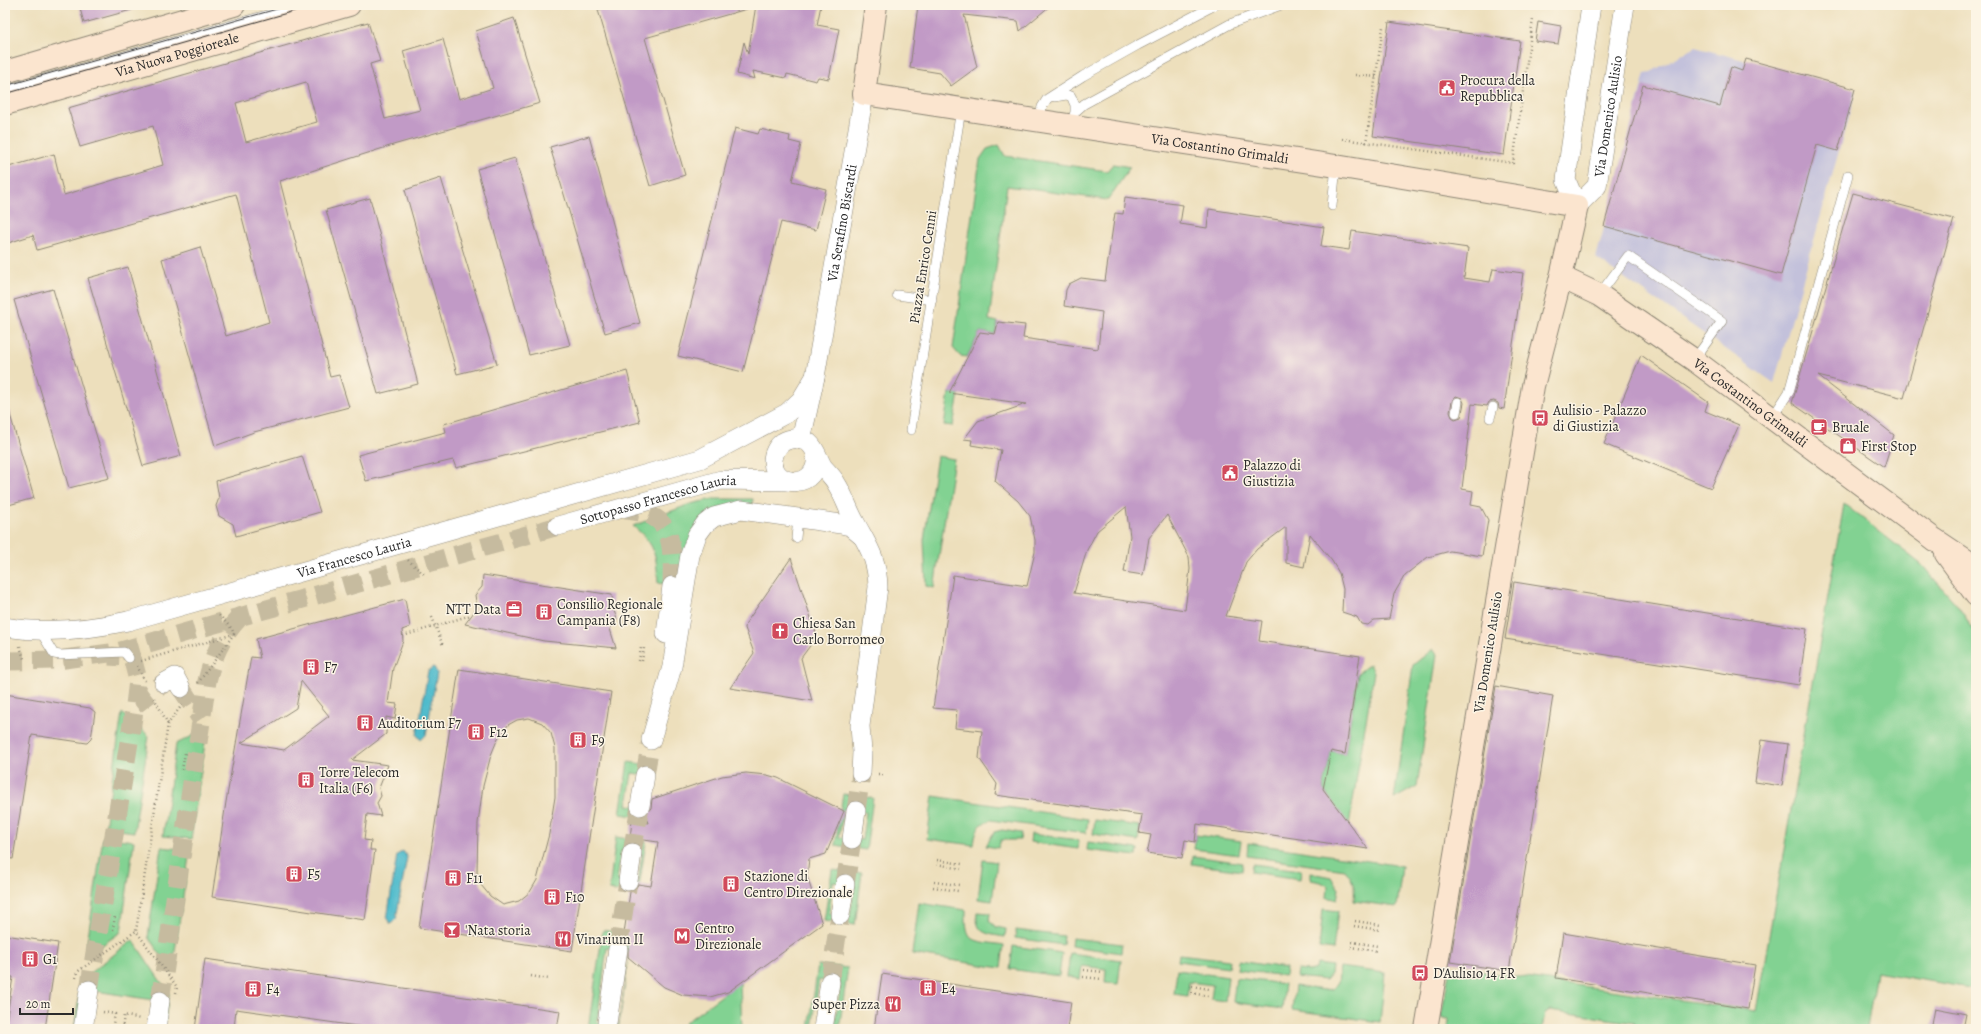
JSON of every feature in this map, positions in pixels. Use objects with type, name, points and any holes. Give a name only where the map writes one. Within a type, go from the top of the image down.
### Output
[{"type":"main road","points":[[5,72],[204,9],[234,5]]},
{"type":"main road","name":"Via Nuova Poggioreale","points":[[5,104],[348,5]]},
{"type":"main road","name":"Via Serafino Biscardi","points":[[864,94],[876,5]]},
{"type":"main road","name":"Via Costantino Grimaldi","points":[[864,94],[1038,121],[1073,119],[1336,166],[1576,206]]},
{"type":"main road","name":"Via Domenico Aulisio","points":[[1426,1029],[1533,386],[1561,277],[1576,206]]},
{"type":"main road","name":"Via Costantino Grimaldi","points":[[1561,277],[1599,295],[1694,360],[1934,539],[1976,567]]},
{"type":"main road","name":"Via Costantino Grimaldi","points":[[1934,539],[1976,595]]},
{"type":"street","name":"Via Domenico Aulisio","points":[[1576,206],[1597,186],[1625,5]]},
{"type":"street","points":[[1576,206],[1566,180],[1587,8]]},
{"type":"street","name":"Via Serafino Biscardi","points":[[795,439],[815,377],[864,94]]},
{"type":"street","name":"Via Francesco Lauria","points":[[12,634],[40,631],[68,631],[128,621],[700,459],[787,413],[801,400],[815,377]]},
{"type":"street","points":[[749,433],[795,439],[808,443],[836,484],[873,554],[878,572],[878,587],[860,726],[861,773]]},
{"type":"street","points":[[795,439],[778,447],[774,461],[778,474],[794,482],[821,487],[836,484]]},
{"type":"street","points":[[794,482],[803,481],[813,473],[816,467],[816,455]]},
{"type":"street","name":"Sottopasso Francesco Lauria","points":[[558,526],[721,480],[735,479],[760,482],[794,482]]},
{"type":"street","points":[[672,586],[651,740],[672,667],[690,554],[697,535],[705,524],[714,517],[741,510],[850,526],[866,540]]},
{"type":"street","points":[[640,806],[645,775]]},
{"type":"street","points":[[852,838],[856,811]]},
{"type":"street","points":[[628,881],[632,853]]},
{"type":"street","points":[[840,915],[845,884]]},
{"type":"street","points":[[607,1023],[618,949]]},
{"type":"street","points":[[823,1029],[830,982]]},
{"type":"street","points":[[83,1029],[89,990]]},
{"type":"street","points":[[156,1029],[168,998]]},
{"type":"lane","points":[[5,90],[301,5]]},
{"type":"lane","points":[[1038,121],[1042,107],[1047,100],[1083,76],[1138,45],[1215,5]]},
{"type":"lane","points":[[1073,119],[1084,104],[1226,26],[1280,5]]},
{"type":"lane","points":[[1047,100],[1066,95],[1071,96],[1075,105],[1073,119]]},
{"type":"lane","name":"Piazza Enrico Cenni","points":[[911,430],[961,109]]},
{"type":"lane","points":[[1332,206],[1336,166]]},
{"type":"lane","points":[[1772,418],[1789,392],[1848,175]]},
{"type":"lane","points":[[1599,295],[1628,256],[1722,321],[1694,360]]},
{"type":"lane","points":[[897,295],[932,300]]},
{"type":"lane","points":[[1456,413],[1458,402]]},
{"type":"lane","points":[[1490,418],[1493,407]]},
{"type":"lane","points":[[796,538],[798,518]]},
{"type":"lane","points":[[40,631],[54,654],[124,652],[132,660]]},
{"type":"path","points":[[1342,139],[1513,163],[1533,19]]},
{"type":"path","points":[[1366,143],[1383,27]]},
{"type":"path","points":[[1355,75],[1376,77]]},
{"type":"path","points":[[403,555],[425,575]]},
{"type":"path","points":[[215,611],[232,629],[234,634]]},
{"type":"path","points":[[403,636],[471,616]]},
{"type":"path","points":[[432,617],[442,646]]},
{"type":"path","points":[[12,634],[24,659]]},
{"type":"path","points":[[132,660],[234,634]]},
{"type":"path","points":[[168,998],[177,988],[136,931],[168,724],[181,690],[234,634]]},
{"type":"path","points":[[640,661],[642,647]]},
{"type":"path","points":[[182,770],[185,754]]},
{"type":"path","points":[[937,860],[962,864]]},
{"type":"path","points":[[937,864],[961,869]]},
{"type":"path","points":[[934,882],[959,885]]},
{"type":"path","points":[[933,887],[958,891]]},
{"type":"path","points":[[113,930],[115,915]]},
{"type":"path","points":[[1355,921],[1381,925]]},
{"type":"path","points":[[1354,926],[1380,930]]},
{"type":"path","points":[[1352,942],[1378,946]]},
{"type":"path","points":[[1351,947],[1377,951]]},
{"type":"path","points":[[1084,970],[1103,972]]},
{"type":"path","points":[[531,976],[549,979]]},
{"type":"path","points":[[1083,977],[1102,979]]},
{"type":"path","points":[[1192,986],[1209,989]]},
{"type":"path","points":[[1191,993],[1208,996]]},
{"type":"path","points":[[100,1011],[115,1014],[112,1029]]},
{"type":"path","points":[[122,1029],[124,1015],[140,1017]]},
{"type":"shaded area","points":[[1695,47],[1856,90],[1774,383],[1596,258],[1645,73],[1651,72]]},
{"type":"green space","points":[[999,145],[1005,156],[1107,171],[1113,164],[1130,167],[1108,200],[1007,186],[989,320],[998,322],[995,334],[980,332],[967,357],[960,356],[953,348],[980,159],[987,149]]},
{"type":"green space","points":[[949,393],[959,394],[953,426],[944,425]]},
{"type":"green space","points":[[937,456],[954,459],[934,588],[926,586],[924,540]]},
{"type":"green space","points":[[713,499],[753,499],[752,506],[719,509],[681,587],[658,583],[653,551],[646,539],[633,526],[690,504]]},
{"type":"green space","points":[[1844,504],[1922,565],[1957,605],[1976,633],[1976,989],[1876,972],[1867,1029],[1641,1029],[1633,1028],[1634,1023],[1550,1010],[1545,1013],[1542,1029],[1448,1029],[1449,1019],[1441,1018],[1450,967],[1756,1011]]},
{"type":"green space","points":[[1433,649],[1437,655],[1417,786],[1394,799],[1413,665]]},
{"type":"green space","points":[[1370,664],[1374,672],[1349,825],[1323,789],[1331,751],[1345,754],[1358,673]]},
{"type":"green space","points":[[122,713],[149,736],[134,832],[105,828]]},
{"type":"green space","points":[[207,729],[191,839],[163,836],[176,744]]},
{"type":"green space","points":[[628,762],[657,766],[649,818],[620,814]],"holes":[[[632,773],[645,775],[649,808],[627,805]]]},
{"type":"green space","points":[[843,794],[873,798],[866,850],[835,845]],"holes":[[[844,809],[866,812],[862,840],[839,837]]]},
{"type":"green space","points":[[933,796],[1088,819],[1086,833],[990,820],[979,827],[975,836],[974,845],[927,839]]},
{"type":"green space","points":[[1095,820],[1140,826],[1138,841],[1093,834]]},
{"type":"green space","points":[[1002,830],[1021,833],[1020,840],[1001,840],[998,848],[986,846],[994,832]]},
{"type":"green space","points":[[1031,834],[1079,840],[1078,849],[1030,842]]},
{"type":"green space","points":[[1196,835],[1241,841],[1239,855],[1194,849]]},
{"type":"green space","points":[[103,837],[134,841],[121,932],[85,957]]},
{"type":"green space","points":[[616,837],[646,842],[638,894],[609,890]],"holes":[[[621,851],[642,854],[638,883],[617,880]]]},
{"type":"green space","points":[[1088,842],[1138,849],[1137,856],[1087,850]]},
{"type":"green space","points":[[1248,843],[1402,866],[1397,907],[1354,901],[1353,884],[1345,870],[1247,856]]},
{"type":"green space","points":[[161,847],[190,850],[172,971],[148,937]]},
{"type":"green space","points":[[1193,856],[1243,863],[1242,871],[1192,864]]},
{"type":"green space","points":[[983,860],[997,862],[992,901],[978,899]]},
{"type":"green space","points":[[1252,864],[1301,870],[1300,879],[1251,872]]},
{"type":"green space","points":[[832,870],[862,873],[855,925],[824,921]],"holes":[[[833,882],[855,885],[850,916],[829,913]]]},
{"type":"green space","points":[[1311,873],[1331,877],[1339,889],[1337,899],[1327,898],[1328,886],[1321,882],[1311,880]]},
{"type":"green space","points":[[919,903],[966,910],[967,930],[973,939],[1004,945],[1001,968],[912,954]]},
{"type":"green space","points":[[1323,909],[1338,911],[1333,950],[1319,948]]},
{"type":"green space","points":[[977,912],[990,913],[989,921],[996,927],[1006,929],[1005,937],[988,934],[980,929],[978,925]]},
{"type":"green space","points":[[603,930],[632,935],[623,996],[629,951],[607,948],[597,1022],[619,1025],[618,1029],[588,1029]]},
{"type":"green space","points":[[1016,930],[1064,936],[1063,945],[1015,938]]},
{"type":"green space","points":[[1072,938],[1122,944],[1121,953],[1071,946]]},
{"type":"green space","points":[[133,940],[169,994],[164,1029],[160,1001],[89,990],[74,1029],[82,979]]},
{"type":"green space","points":[[1013,946],[1062,953],[1059,976],[1010,969]]},
{"type":"green space","points":[[1070,953],[1121,960],[1118,984],[1105,983],[1106,969],[1082,966],[1080,979],[1067,977]]},
{"type":"green space","points":[[1179,954],[1229,960],[1228,968],[1178,961]]},
{"type":"green space","points":[[1238,961],[1286,968],[1285,976],[1237,970]]},
{"type":"green space","points":[[1317,964],[1332,966],[1331,974],[1326,980],[1296,977],[1297,970],[1309,971],[1316,969]]},
{"type":"green space","points":[[818,965],[848,968],[839,1029],[834,1029],[841,984],[819,980],[812,1029],[809,1029]]},
{"type":"green space","points":[[1340,967],[1385,973],[1380,1022],[1292,1010],[1295,986],[1324,990],[1333,989],[1338,982]]},
{"type":"green space","points":[[1177,970],[1228,977],[1225,1001],[1211,999],[1213,985],[1189,982],[1187,996],[1174,994]]},
{"type":"green space","points":[[1236,978],[1285,984],[1282,1009],[1233,1002]]},
{"type":"green space","points":[[740,982],[742,1029],[680,1029],[686,1022]]},
{"type":"water","points":[[434,667],[437,673],[426,735],[421,740],[417,735],[428,671]]},
{"type":"water","points":[[403,851],[407,857],[396,919],[391,924],[387,919],[397,855]]},
{"type":"building","points":[[79,5],[134,5],[135,9],[84,23]]},
{"type":"building","points":[[614,5],[747,5],[747,9],[645,38],[685,175],[650,186],[598,10]]},
{"type":"building","points":[[756,5],[821,5],[817,25],[839,29],[829,79],[818,77],[816,81],[787,74],[786,78],[753,71],[755,79],[737,74],[744,42],[748,54]]},
{"type":"building","points":[[918,5],[1051,5],[1020,31],[1018,21],[964,15],[977,67],[951,86],[940,73],[910,68]]},
{"type":"building","points":[[514,18],[540,103],[393,145],[280,181],[330,377],[339,375],[349,407],[254,432],[215,446],[162,259],[200,247],[226,336],[269,322],[236,194],[37,250],[33,235],[5,244],[5,168],[54,154],[64,195],[163,165],[153,126],[80,147],[68,108],[368,22],[380,61],[370,64],[385,119],[420,110],[403,51],[443,39],[459,99],[493,88],[476,31]],"holes":[[[306,82],[317,122],[246,142],[236,103]]]},
{"type":"building","name":"Procura della Repubblica","points":[[1389,22],[1520,41],[1504,155],[1373,136]]},
{"type":"building","points":[[1538,22],[1561,26],[1558,44],[1535,41]]},
{"type":"building","points":[[1746,59],[1855,89],[1838,151],[1817,145],[1781,275],[1604,226],[1643,85],[1720,106],[1731,67],[1742,71]]},
{"type":"building","points":[[735,128],[758,134],[760,129],[790,136],[789,141],[801,144],[792,181],[826,189],[816,230],[781,222],[743,372],[678,356]]},
{"type":"building","points":[[589,136],[640,323],[605,333],[550,147]]},
{"type":"building","points":[[515,158],[570,345],[529,355],[477,169]]},
{"type":"building","points":[[441,178],[497,364],[457,374],[405,190]]},
{"type":"building","points":[[1853,193],[1954,219],[1904,398],[1818,376],[1894,435],[1884,467],[1792,403]]},
{"type":"building","points":[[1125,197],[1183,205],[1180,224],[1207,228],[1209,209],[1324,227],[1321,246],[1349,250],[1352,231],[1468,248],[1464,278],[1490,282],[1493,269],[1523,273],[1504,409],[1499,408],[1498,403],[1494,401],[1489,402],[1487,406],[1472,404],[1462,489],[1473,491],[1471,505],[1481,507],[1488,520],[1482,556],[1450,551],[1428,557],[1405,575],[1394,594],[1389,619],[1374,620],[1368,625],[1361,624],[1357,617],[1342,612],[1343,589],[1339,573],[1332,561],[1310,534],[1304,567],[1286,563],[1286,527],[1257,549],[1246,562],[1226,616],[1262,621],[1259,641],[1360,656],[1345,754],[1331,751],[1323,789],[1368,849],[1197,824],[1195,842],[1185,840],[1182,858],[1147,853],[1151,835],[1139,833],[1142,815],[995,795],[997,784],[979,758],[982,731],[955,728],[957,710],[933,708],[953,575],[1027,586],[1035,552],[1035,540],[1030,516],[1018,501],[995,481],[1001,450],[971,445],[972,440],[964,439],[978,421],[1026,404],[949,393],[980,332],[995,334],[998,322],[1025,325],[1023,338],[1098,349],[1102,312],[1064,306],[1066,290],[1069,284],[1081,278],[1105,281],[1115,213],[1123,214]],"holes":[[[1456,396],[1462,398],[1464,403],[1461,417],[1455,419],[1452,417],[1450,412],[1452,401]],[[1126,507],[1130,536],[1124,572],[1143,575],[1149,538],[1167,515],[1189,557],[1190,569],[1185,610],[1074,593],[1087,550],[1097,531]]]},
{"type":"building","points":[[370,198],[418,384],[378,394],[326,210]]},
{"type":"building","points":[[128,267],[181,456],[143,466],[88,278]]},
{"type":"building","points":[[53,289],[109,478],[69,488],[14,300]]},
{"type":"building","points":[[1641,355],[1708,402],[1705,411],[1739,425],[1711,488],[1604,444]]},
{"type":"building","points":[[627,371],[640,422],[456,468],[453,460],[366,481],[358,455],[446,432],[444,424]]},
{"type":"building","points":[[5,411],[9,411],[34,498],[5,506]]},
{"type":"building","points":[[302,456],[320,512],[236,536],[233,524],[219,516],[216,506],[219,498],[216,481]]},
{"type":"building","name":"Chiesa San Carlo Borromeo","points":[[791,558],[816,633],[815,639],[801,658],[812,701],[730,688],[754,653],[745,628],[746,623]]},
{"type":"building","name":"Consilio Regionale Campania (F8)","points":[[483,575],[612,595],[613,608],[617,619],[610,629],[616,648],[544,641],[465,624],[477,608],[475,595],[482,587]]},
{"type":"building","points":[[1514,582],[1807,629],[1799,685],[1505,639]]},
{"type":"building","points":[[405,599],[410,627],[402,630],[403,641],[393,668],[388,703],[397,704],[395,719],[386,717],[386,734],[352,760],[388,765],[379,788],[381,796],[377,803],[381,816],[367,814],[364,840],[371,841],[370,850],[375,850],[365,920],[212,897],[226,802],[251,657],[260,658],[256,639]],"holes":[[[301,681],[329,716],[284,750],[241,743],[296,708]]]},
{"type":"building","points":[[459,669],[611,692],[572,951],[419,928]],"holes":[[[529,718],[542,723],[551,733],[555,748],[555,797],[549,834],[537,880],[530,892],[519,901],[503,905],[490,896],[481,885],[477,872],[478,823],[483,786],[491,755],[498,738],[508,725],[517,720]]]},
{"type":"building","points":[[1496,686],[1553,696],[1509,971],[1450,962]]},
{"type":"building","points":[[5,694],[90,708],[95,712],[91,739],[87,743],[32,735],[13,859],[5,858]]},
{"type":"building","points":[[1761,740],[1788,744],[1782,786],[1755,782]]},
{"type":"building","name":"Stazione di Centro Direzionale","points":[[746,773],[767,775],[778,778],[844,811],[826,854],[809,859],[807,876],[822,924],[728,992],[710,997],[683,995],[664,987],[628,957],[628,945],[623,940],[630,892],[636,888],[638,884],[651,886],[658,842],[630,838],[632,821],[648,823],[645,815],[651,808],[652,799],[722,776]]},
{"type":"building","points":[[1563,933],[1755,965],[1748,1009],[1556,978]]},
{"type":"building","points":[[5,935],[58,943],[45,1029],[5,1029],[13,977],[5,976]]},
{"type":"building","points":[[205,959],[560,1011],[557,1029],[378,1029],[236,1009],[234,1029],[195,1029]]},
{"type":"building","name":"E4","points":[[882,974],[1071,1002],[1067,1029],[874,1029]]},
{"type":"building","points":[[1935,1008],[1966,1014],[1963,1029],[1932,1025]]},
{"type":"tunnel","points":[[621,509],[648,514],[660,522],[665,529],[669,537],[671,547],[672,586]]},
{"type":"tunnel","points":[[5,661],[57,660],[117,652],[558,526]]},
{"type":"tunnel","points":[[160,1001],[207,681],[212,662],[219,646],[233,624],[240,617]]},
{"type":"tunnel","points":[[89,990],[138,680],[133,661],[125,657],[109,656]]},
{"type":"tunnel","points":[[135,705],[164,683]]},
{"type":"tunnel","points":[[181,688],[201,719]]},
{"type":"tunnel","points":[[645,775],[651,740]]},
{"type":"tunnel","points":[[856,811],[861,773]]},
{"type":"tunnel","points":[[632,853],[640,806]]},
{"type":"tunnel","points":[[845,884],[852,839]]},
{"type":"tunnel","points":[[618,949],[628,881]]},
{"type":"tunnel","points":[[830,982],[840,915]]},
{"type":"tram line","points":[[5,86],[291,5]]},
{"type":"tram line","points":[[5,94],[315,5]]},
{"type":"place","name":"Procura della Repubblica","points":[[1447,88]]},
{"type":"place","name":"Aulisio - Palazzo di Giustizia","points":[[1540,418]]},
{"type":"place","name":"Bruale","points":[[1819,427]]},
{"type":"place","name":"First Stop","points":[[1848,446]]},
{"type":"place","name":"Palazzo di Giustizia","points":[[1230,473]]},
{"type":"place","name":"NTT Data","points":[[514,609]]},
{"type":"place","name":"Consilio Regionale Campania (F8)","points":[[544,612]]},
{"type":"place","name":"Chiesa San Carlo Borromeo","points":[[780,631]]},
{"type":"place","name":"F7","points":[[311,667]]},
{"type":"place","name":"Auditorium F7","points":[[365,723]]},
{"type":"place","name":"F12","points":[[476,732]]},
{"type":"place","name":"F9","points":[[578,740]]},
{"type":"place","name":"Torre Telecom Italia (F6)","points":[[306,780]]},
{"type":"place","name":"F5","points":[[294,874]]},
{"type":"place","name":"F11","points":[[453,878]]},
{"type":"place","name":"Stazione di Centro Direzionale","points":[[731,884]]},
{"type":"place","name":"F10","points":[[552,897]]},
{"type":"place","name":"'Nata storia","points":[[452,930]]},
{"type":"place","name":"Centro Direzionale","points":[[682,936]]},
{"type":"place","name":"Vinarium II","points":[[563,939]]},
{"type":"place","name":"G1","points":[[30,959]]},
{"type":"place","name":"D'Aulisio 14 FR","points":[[1420,973]]},
{"type":"place","name":"E4","points":[[928,988]]},
{"type":"place","name":"F4","points":[[253,989]]},
{"type":"place","name":"Super Pizza","points":[[893,1004]]}]
